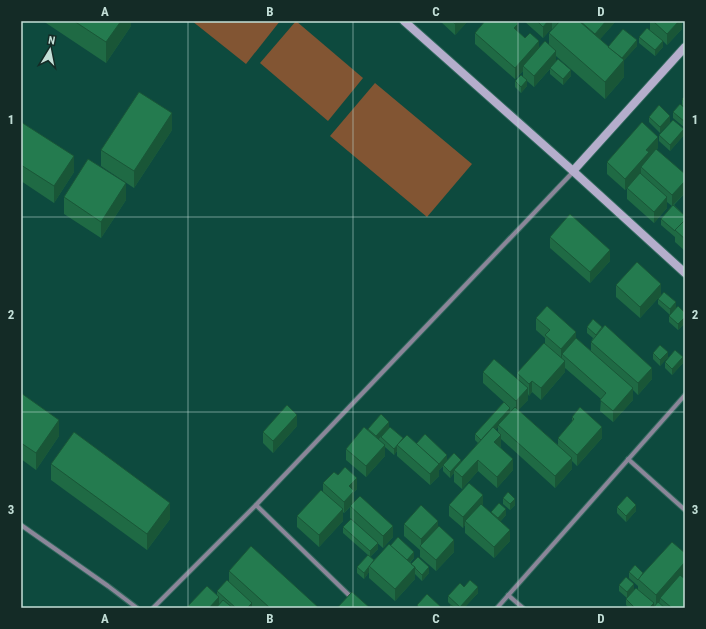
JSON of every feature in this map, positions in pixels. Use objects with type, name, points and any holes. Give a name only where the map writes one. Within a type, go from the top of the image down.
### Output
[{"type":"street","points":[[404,21],[574,171],[685,273]]},
{"type":"street","points":[[153,608],[256,505],[574,171],[685,47]]},
{"type":"street","points":[[496,608],[685,395]]},
{"type":"street","points":[[628,459],[685,510]]},
{"type":"street","points":[[256,505],[357,603]]},
{"type":"street","points":[[21,525],[137,608]]},
{"type":"street","points":[[508,595],[524,608]]},
{"type":"shaded area","points":[[192,21],[280,21],[246,64]]},
{"type":"shaded area","points":[[296,21],[363,78],[328,121],[260,63]]},
{"type":"shaded area","points":[[375,83],[472,164],[427,217],[330,136]]},
{"type":"building","points":[[74,21],[121,21],[106,42]]},
{"type":"building","points":[[485,21],[515,21],[518,24],[514,28],[525,38],[530,33],[539,41],[515,68],[475,33]]},
{"type":"building","points":[[537,21],[548,21],[543,27]]},
{"type":"building","points":[[560,21],[579,21],[624,60],[605,82],[549,33]]},
{"type":"building","points":[[580,21],[606,21],[595,34]]},
{"type":"building","points":[[653,21],[679,21],[667,34]]},
{"type":"building","points":[[647,28],[663,41],[655,50],[639,37]]},
{"type":"building","points":[[623,29],[637,40],[622,58],[608,47]]},
{"type":"building","points":[[545,41],[556,51],[534,76],[523,66]]},
{"type":"building","points":[[558,59],[571,70],[563,79],[550,68]]},
{"type":"building","points":[[521,75],[527,80],[521,87],[515,81]]},
{"type":"building","points":[[139,92],[172,113],[134,171],[101,150]]},
{"type":"building","points":[[680,104],[685,108],[685,122],[673,112]]},
{"type":"building","points":[[659,105],[670,116],[660,127],[649,117]]},
{"type":"building","points":[[673,120],[684,129],[670,145],[659,135]]},
{"type":"building","points":[[21,122],[74,156],[54,186],[21,165]]},
{"type":"building","points":[[642,122],[658,137],[646,150],[649,152],[625,179],[607,162]]},
{"type":"building","points":[[656,149],[685,174],[685,181],[672,195],[641,167]]},
{"type":"building","points":[[88,159],[126,183],[101,222],[64,197]]},
{"type":"building","points":[[640,173],[667,197],[654,212],[627,188]]},
{"type":"building","points":[[673,205],[685,216],[685,220],[675,231],[661,219]]},
{"type":"building","points":[[570,214],[610,250],[590,272],[550,237]]},
{"type":"building","points":[[685,220],[685,239],[675,230]]},
{"type":"building","points":[[637,262],[661,284],[640,307],[616,285]]},
{"type":"building","points":[[664,292],[676,302],[670,309],[658,299]]},
{"type":"building","points":[[547,306],[576,332],[561,349],[545,335],[550,330],[536,318]]},
{"type":"building","points":[[678,306],[685,313],[685,317],[678,324],[669,316]]},
{"type":"building","points":[[593,319],[602,327],[596,335],[587,327]]},
{"type":"building","points":[[605,325],[652,368],[638,383],[591,342]]},
{"type":"building","points":[[576,338],[633,388],[613,411],[600,400],[606,393],[562,354]]},
{"type":"building","points":[[544,343],[565,361],[541,388],[532,381],[529,384],[517,373]]},
{"type":"building","points":[[660,345],[668,352],[660,360],[653,353]]},
{"type":"building","points":[[675,350],[683,357],[672,369],[665,362]]},
{"type":"building","points":[[494,359],[528,388],[516,401],[483,372]]},
{"type":"building","points":[[21,393],[59,420],[36,453],[21,443]]},
{"type":"building","points":[[504,402],[510,408],[481,440],[475,434]]},
{"type":"building","points":[[287,405],[297,415],[273,441],[263,432]]},
{"type":"building","points":[[515,407],[572,458],[555,476],[498,425]]},
{"type":"building","points":[[580,407],[602,427],[577,455],[558,438],[574,419],[572,417]]},
{"type":"building","points":[[381,414],[389,422],[376,436],[368,429]]},
{"type":"building","points":[[364,427],[385,445],[366,466],[346,449]]},
{"type":"building","points":[[390,427],[403,438],[394,449],[381,437]]},
{"type":"building","points":[[493,427],[501,435],[494,442],[513,459],[497,477],[478,460],[462,477],[454,470]]},
{"type":"building","points":[[74,432],[170,503],[147,534],[51,464]]},
{"type":"building","points":[[425,434],[447,455],[439,464],[416,444]]},
{"type":"building","points":[[407,435],[439,464],[430,474],[397,445]]},
{"type":"building","points":[[454,453],[461,460],[450,472],[443,465]]},
{"type":"building","points":[[345,467],[357,478],[349,486],[354,491],[344,502],[323,483],[334,472],[338,475]]},
{"type":"building","points":[[469,483],[483,495],[463,517],[449,505]]},
{"type":"building","points":[[321,490],[343,509],[319,535],[297,516]]},
{"type":"building","points":[[508,492],[515,499],[510,504],[503,498]]},
{"type":"building","points":[[360,496],[393,526],[383,536],[350,506]]},
{"type":"building","points":[[627,496],[636,505],[626,516],[617,507]]},
{"type":"building","points":[[499,503],[506,509],[498,518],[491,512]]},
{"type":"building","points":[[481,504],[510,530],[494,547],[465,521]]},
{"type":"building","points":[[421,505],[438,521],[421,539],[404,524]]},
{"type":"building","points":[[351,519],[378,543],[370,551],[343,527]]},
{"type":"building","points":[[439,526],[454,540],[436,560],[420,546]]},
{"type":"building","points":[[398,537],[414,552],[407,560],[390,546]]},
{"type":"building","points":[[672,542],[685,553],[685,562],[656,595],[638,579]]},
{"type":"building","points":[[389,544],[415,567],[395,589],[369,566]]},
{"type":"building","points":[[251,546],[319,608],[270,608],[229,571]]},
{"type":"building","points":[[368,555],[374,560],[364,573],[357,567]]},
{"type":"building","points":[[418,557],[429,567],[422,575],[411,564]]},
{"type":"building","points":[[635,565],[643,573],[638,580],[629,572]]},
{"type":"building","points":[[680,575],[685,579],[685,608],[672,608],[660,598]]},
{"type":"building","points":[[626,577],[634,584],[627,592],[619,585]]},
{"type":"building","points":[[227,580],[252,603],[247,608],[236,608],[217,591]]},
{"type":"building","points":[[470,580],[478,587],[460,607],[448,596],[460,583],[464,587]]},
{"type":"building","points":[[207,586],[219,597],[209,608],[186,608]]},
{"type":"building","points":[[636,588],[654,603],[649,608],[635,608],[626,599]]},
{"type":"building","points":[[352,592],[370,608],[337,608]]},
{"type":"building","points":[[427,594],[442,608],[419,608],[417,605]]},
{"type":"building","points":[[223,600],[233,608],[216,608]]},
{"type":"building","points":[[658,602],[665,608],[653,608]]},
{"type":"building","points":[[451,605],[455,608],[448,608]]}]
